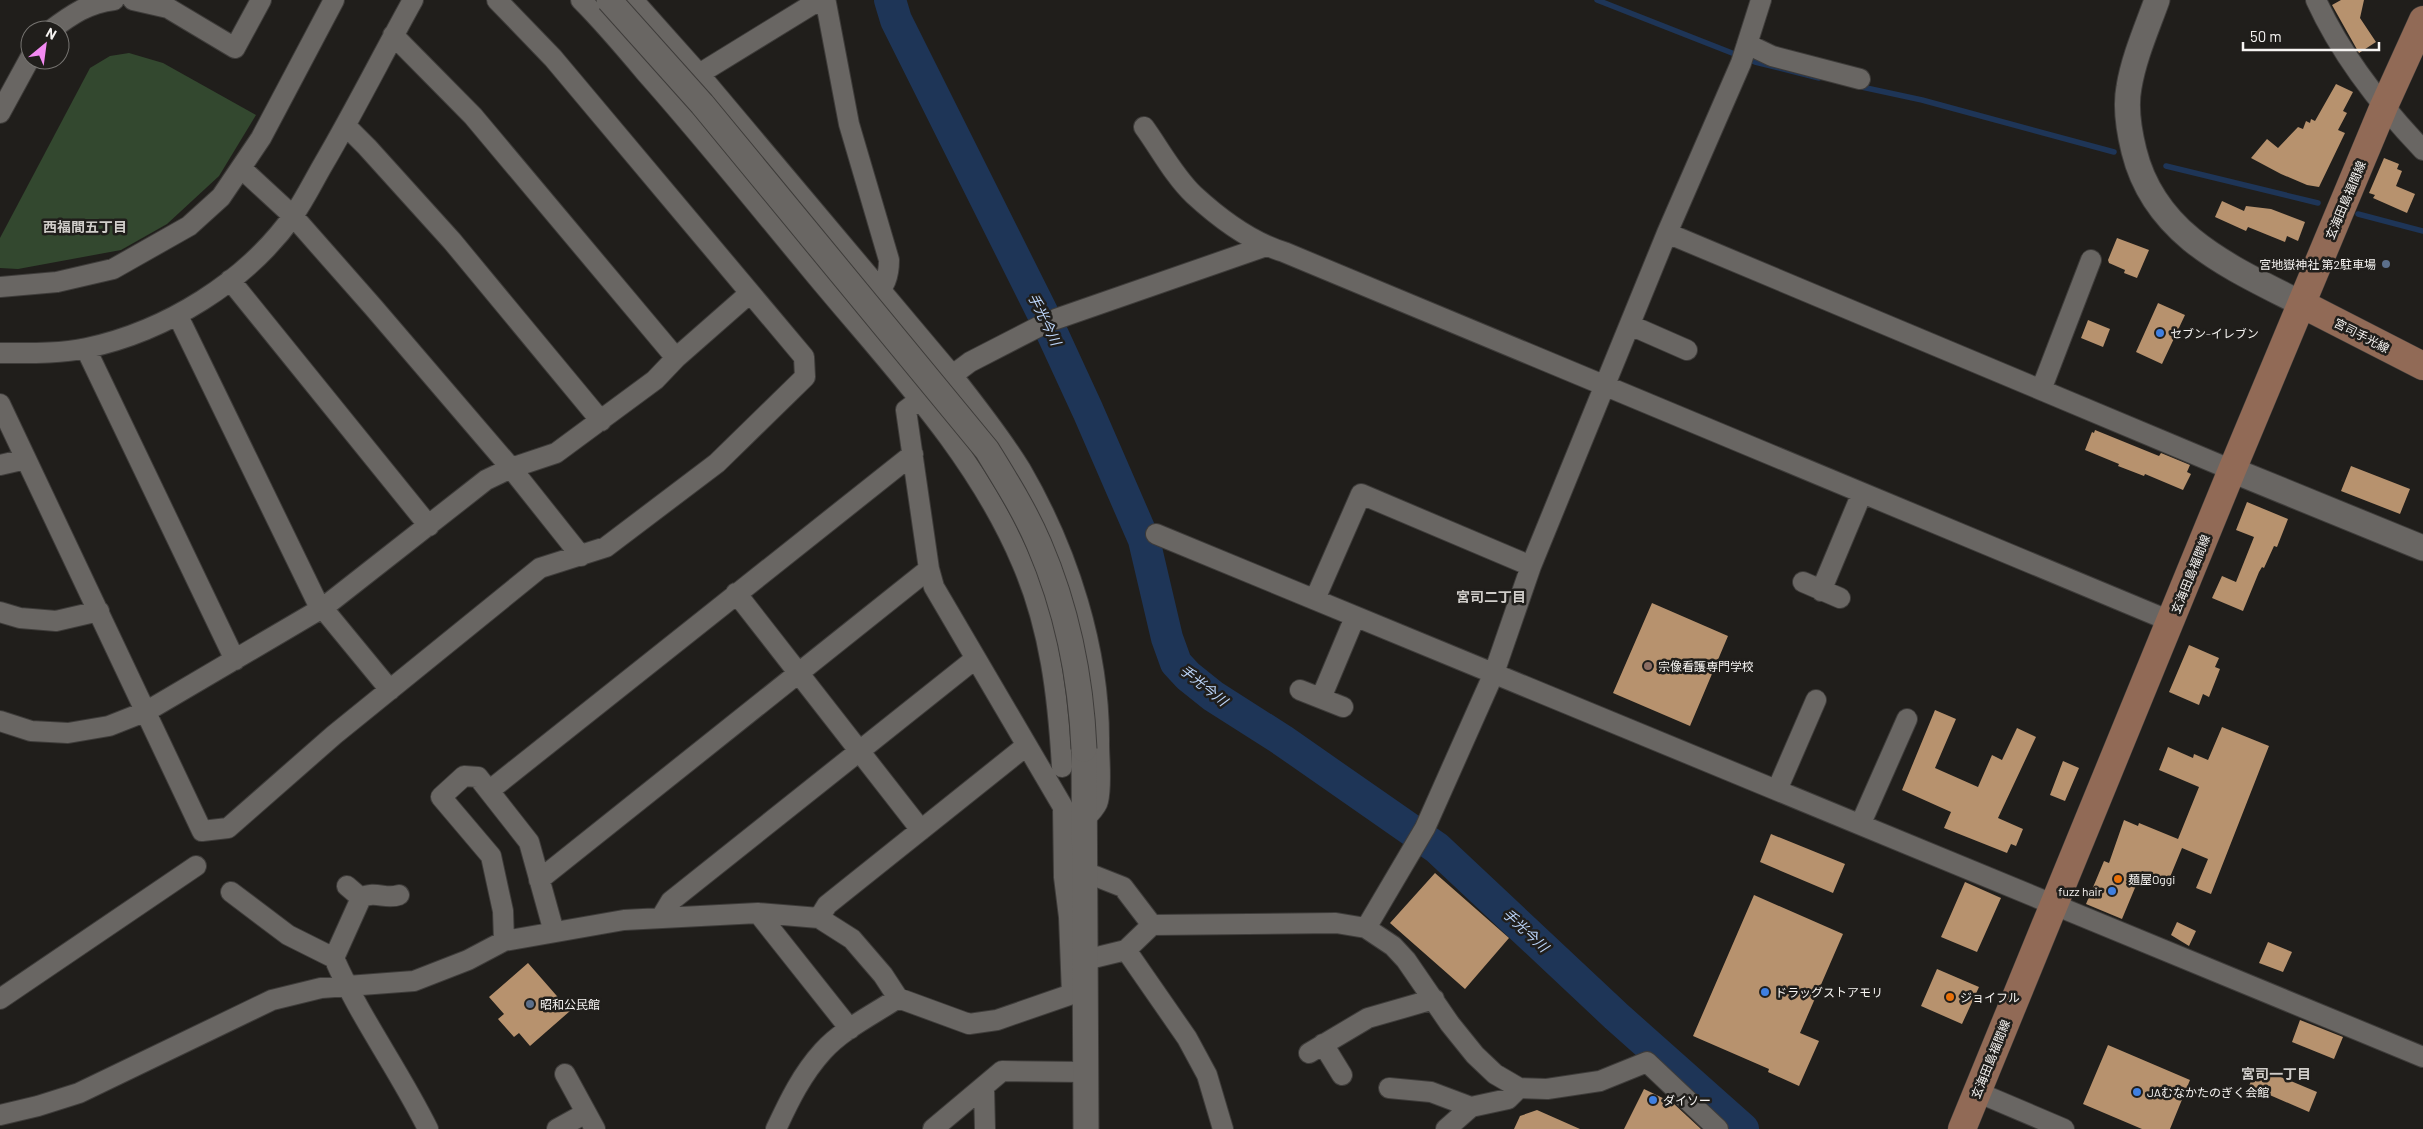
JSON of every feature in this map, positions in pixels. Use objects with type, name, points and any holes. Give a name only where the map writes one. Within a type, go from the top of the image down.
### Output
[{"type":"main road","name":"玄海田島福間線","points":[[1962,1129],[2232,470],[2384,106],[2423,20]]},
{"type":"main road","name":"宮司手光線","points":[[2302,304],[2423,366]]},
{"type":"street","points":[[59,20],[71,6],[114,0]]},
{"type":"street","points":[[133,0],[168,8],[236,48],[261,0]]},
{"type":"street","points":[[0,287],[57,282],[113,269],[189,226],[221,197],[261,138],[334,0]]},
{"type":"street","points":[[0,353],[86,348],[156,326],[178,316],[230,280],[264,250],[293,216],[346,126],[413,0]]},
{"type":"street","points":[[0,404],[202,831],[228,828],[334,735],[540,568],[606,547],[717,463],[805,377],[804,357],[553,58],[497,0]]},
{"type":"street","points":[[581,0],[685,117],[920,401],[960,450],[989,496],[1022,563],[1040,613],[1058,705],[1077,761],[1085,819],[1085,960],[1079,994]]},
{"type":"street","points":[[610,0],[702,104],[987,450],[1015,495],[1040,544],[1063,612],[1075,658],[1082,709],[1077,761]]},
{"type":"street","points":[[633,0],[699,74],[952,375],[990,425],[1021,471],[1046,519],[1071,579],[1088,641],[1100,710],[1098,802],[1085,819]]},
{"type":"street","points":[[1366,928],[1420,835],[1494,672],[1531,566],[1667,234],[1707,145],[1747,44],[1761,0]]},
{"type":"street","points":[[2157,0],[2129,88],[2128,130],[2138,170],[2153,200],[2172,224],[2197,245],[2251,278],[2302,304]]},
{"type":"street","points":[[2316,0],[2326,23],[2363,81],[2423,150]]},
{"type":"street","points":[[699,74],[813,4],[826,3],[849,124],[890,260],[889,275],[881,291],[851,318]]},
{"type":"street","points":[[393,35],[473,116],[676,358]]},
{"type":"street","points":[[1747,44],[1772,56],[1860,79]]},
{"type":"street","points":[[0,113],[23,70]]},
{"type":"street","points":[[346,126],[367,146],[452,241],[601,421]]},
{"type":"street","points":[[1144,127],[1193,194],[1221,217],[1266,246],[2170,621]]},
{"type":"street","points":[[241,168],[293,216],[511,468],[581,556]]},
{"type":"street","points":[[1667,234],[2423,548]]},
{"type":"street","points":[[1086,1129],[1086,1072],[1079,994],[1064,877],[1063,806],[1038,768],[934,587],[929,569],[906,410],[970,362],[1047,323],[1266,246]]},
{"type":"street","points":[[2041,390],[2091,260]]},
{"type":"street","points":[[230,280],[429,526]]},
{"type":"street","points":[[0,721],[31,731],[68,733],[109,726],[147,712],[324,607],[486,480],[511,468],[556,453],[655,380],[676,358],[750,293]]},
{"type":"street","points":[[178,316],[316,600],[324,607],[390,690]]},
{"type":"street","points":[[1630,325],[1687,350]]},
{"type":"street","points":[[86,348],[235,660]]},
{"type":"street","points":[[490,790],[913,454]]},
{"type":"street","points":[[0,465],[26,459]]},
{"type":"street","points":[[1821,590],[1862,493]]},
{"type":"street","points":[[1315,599],[1361,494],[1531,566]]},
{"type":"street","points":[[1156,534],[1861,823],[2423,1057]]},
{"type":"street","points":[[539,880],[929,569]]},
{"type":"street","points":[[1803,582],[1840,598]]},
{"type":"street","points":[[736,594],[921,830]]},
{"type":"street","points":[[0,612],[20,618],[56,621],[98,611]]},
{"type":"street","points":[[1321,698],[1355,617]]},
{"type":"street","points":[[662,916],[671,901],[975,659]]},
{"type":"street","points":[[1300,690],[1342,706]]},
{"type":"street","points":[[1777,790],[1816,700]]},
{"type":"street","points":[[1861,823],[1907,719]]},
{"type":"street","points":[[819,918],[827,905],[1026,746]]},
{"type":"street","points":[[1038,768],[1077,761]]},
{"type":"street","points":[[504,941],[503,911],[491,856],[441,797],[464,776],[478,776],[529,842],[554,932]]},
{"type":"street","points":[[0,1000],[196,866]]},
{"type":"street","points":[[1085,872],[1123,887],[1152,925]]},
{"type":"street","points":[[231,892],[288,935],[334,958]]},
{"type":"street","points":[[399,895],[394,897],[354,892],[334,958],[346,986],[416,1105],[428,1129]]},
{"type":"street","points":[[5,1119],[79,1092],[272,1000],[321,988],[414,981],[468,960],[504,941],[624,920],[662,916],[758,913],[819,918],[852,939],[883,975],[898,998],[969,1024],[997,1020],[1079,994]]},
{"type":"street","points":[[758,913],[850,1029]]},
{"type":"street","points":[[1085,960],[1126,950],[1152,925],[1336,923],[1366,928],[1393,946],[1406,960],[1450,1024],[1475,1054],[1495,1074],[1518,1088],[1547,1089],[1600,1081],[1647,1062],[1718,1129]]},
{"type":"street","points":[[1126,950],[1187,1038],[1207,1075],[1223,1129]]},
{"type":"street","points":[[776,1129],[800,1081],[824,1050],[850,1029],[898,998]]},
{"type":"street","points":[[1342,1075],[1316,1048],[1368,1018],[1434,999]]},
{"type":"street","points":[[933,1129],[1002,1071],[1086,1072]]},
{"type":"street","points":[[556,1129],[591,1121],[565,1074]]},
{"type":"street","points":[[984,1087],[985,1129]]},
{"type":"street","points":[[1389,1088],[1431,1092],[1470,1106],[1508,1099],[1518,1088]]},
{"type":"street","points":[[1977,1092],[2064,1129]]},
{"type":"street","points":[[1446,1129],[1470,1106]]},
{"type":"green space","points":[[129,53],[163,63],[256,115],[219,176],[167,224],[121,250],[18,269],[0,268],[0,238],[90,68],[110,56]]},
{"type":"building","points":[[2341,0],[2364,0],[2360,18],[2376,42],[2359,53],[2332,5]]},
{"type":"building","points":[[2336,84],[2353,92],[2343,111],[2347,113],[2338,130],[2345,133],[2319,187],[2307,185],[2281,174],[2251,158],[2267,139],[2278,148],[2298,127],[2303,129],[2306,121],[2310,123],[2311,119],[2315,121]]},
{"type":"building","points":[[2384,158],[2399,164],[2397,169],[2402,171],[2396,186],[2415,194],[2407,213],[2373,198],[2375,195],[2369,193]]},
{"type":"building","points":[[2222,201],[2244,211],[2246,206],[2271,209],[2305,222],[2298,241],[2287,236],[2285,242],[2248,227],[2246,231],[2215,217]]},
{"type":"building","points":[[2117,238],[2149,250],[2137,278],[2124,273],[2125,270],[2109,263],[2108,260]]},
{"type":"building","name":"セブン-イレブン","points":[[2158,303],[2185,315],[2162,364],[2136,352]]},
{"type":"building","points":[[2088,320],[2110,329],[2103,347],[2081,338]]},
{"type":"building","points":[[2095,430],[2159,456],[2161,453],[2190,465],[2187,472],[2191,474],[2183,490],[2145,474],[2144,476],[2118,466],[2119,464],[2085,450],[2092,432],[2094,433]]},
{"type":"building","points":[[2351,466],[2410,489],[2400,514],[2341,491]]},
{"type":"building","points":[[2247,502],[2288,519],[2277,547],[2274,546],[2264,568],[2262,567],[2259,572],[2243,611],[2212,598],[2222,576],[2236,582],[2254,537],[2236,530]]},
{"type":"building","name":"宗像看護専門学校","points":[[1652,603],[1728,636],[1690,726],[1613,693]]},
{"type":"building","points":[[2189,645],[2219,658],[2215,667],[2220,669],[2209,697],[2203,694],[2199,705],[2169,692]]},
{"type":"building","points":[[1935,710],[1956,719],[1935,768],[1978,787],[1992,755],[2002,760],[2017,728],[2036,737],[1998,818],[2023,829],[2016,846],[2011,844],[2007,853],[1944,828],[1951,812],[1902,790]]},
{"type":"building","points":[[2222,727],[2269,746],[2211,894],[2196,888],[2208,859],[2182,848],[2168,882],[2142,871],[2122,919],[2086,904],[2104,861],[2109,863],[2124,820],[2138,826],[2139,823],[2178,839],[2199,787],[2159,770],[2168,747],[2193,758],[2194,754],[2208,760]]},
{"type":"building","points":[[2063,761],[2079,768],[2065,801],[2050,795]]},
{"type":"building","points":[[1771,834],[1845,864],[1833,893],[1760,862]]},
{"type":"building","points":[[1435,873],[1509,938],[1465,989],[1390,923]]},
{"type":"building","points":[[1965,882],[2001,898],[1977,952],[1941,937]]},
{"type":"building","name":"ドラッグストアモリ","points":[[1754,895],[1843,934],[1800,1033],[1819,1041],[1799,1086],[1768,1072],[1769,1069],[1693,1036]]},
{"type":"building","points":[[2177,922],[2196,931],[2189,946],[2171,935]]},
{"type":"building","points":[[2268,942],[2292,952],[2283,972],[2259,963]]},
{"type":"building","name":"昭和公民館","points":[[528,963],[570,1011],[530,1046],[519,1033],[514,1037],[498,1019],[504,1014],[489,997]]},
{"type":"building","name":"ジョイフル","points":[[1937,969],[1979,987],[1962,1024],[1921,1006]]},
{"type":"building","points":[[2300,1020],[2343,1037],[2334,1059],[2292,1042]]},
{"type":"building","name":"JAむなかたのぎく会館","points":[[2108,1045],[2190,1080],[2170,1129],[2142,1129],[2083,1104]]},
{"type":"building","points":[[2257,1067],[2317,1092],[2309,1112],[2249,1086]]},
{"type":"building","name":"ダイソー","points":[[1644,1089],[1673,1103],[1701,1129],[1624,1129]]},
{"type":"building","points":[[1537,1110],[1580,1129],[1514,1129],[1520,1116]]},
{"type":"waterway","name":"手光今川","points":[[890,0],[896,20],[1047,322],[1144,540],[1167,638],[1176,663],[1188,676],[1213,696],[1282,740],[1437,848],[1616,1016],[1743,1129]]},
{"type":"waterway","points":[[1597,0],[1755,62],[1819,78]]},
{"type":"waterway","points":[[1857,86],[1922,100],[2114,152]]},
{"type":"waterway","points":[[2166,166],[2318,203]]},
{"type":"waterway","points":[[2358,214],[2423,231]]},
{"type":"place","name":"宮地嶽神社 第2駐車場","points":[[2386,264]]},
{"type":"place","name":"セブン-イレブン","points":[[2160,333]]},
{"type":"place","name":"宗像看護専門学校","points":[[1648,666]]},
{"type":"place","name":"麺屋Oggi","points":[[2118,879]]},
{"type":"place","name":"fuzz hair","points":[[2112,891]]},
{"type":"place","name":"ドラッグストアモリ","points":[[1765,992]]},
{"type":"place","name":"ジョイフル","points":[[1950,997]]},
{"type":"place","name":"昭和公民館","points":[[530,1004]]},
{"type":"place","name":"JAむなかたのぎく会館","points":[[2137,1092]]},
{"type":"place","name":"ダイソー","points":[[1653,1100]]},
{"type":"district","name":"西福間五丁目","points":[[85,226]]},
{"type":"district","name":"宮司二丁目","points":[[1491,596]]},
{"type":"district","name":"宮司一丁目","points":[[2276,1073]]}]
